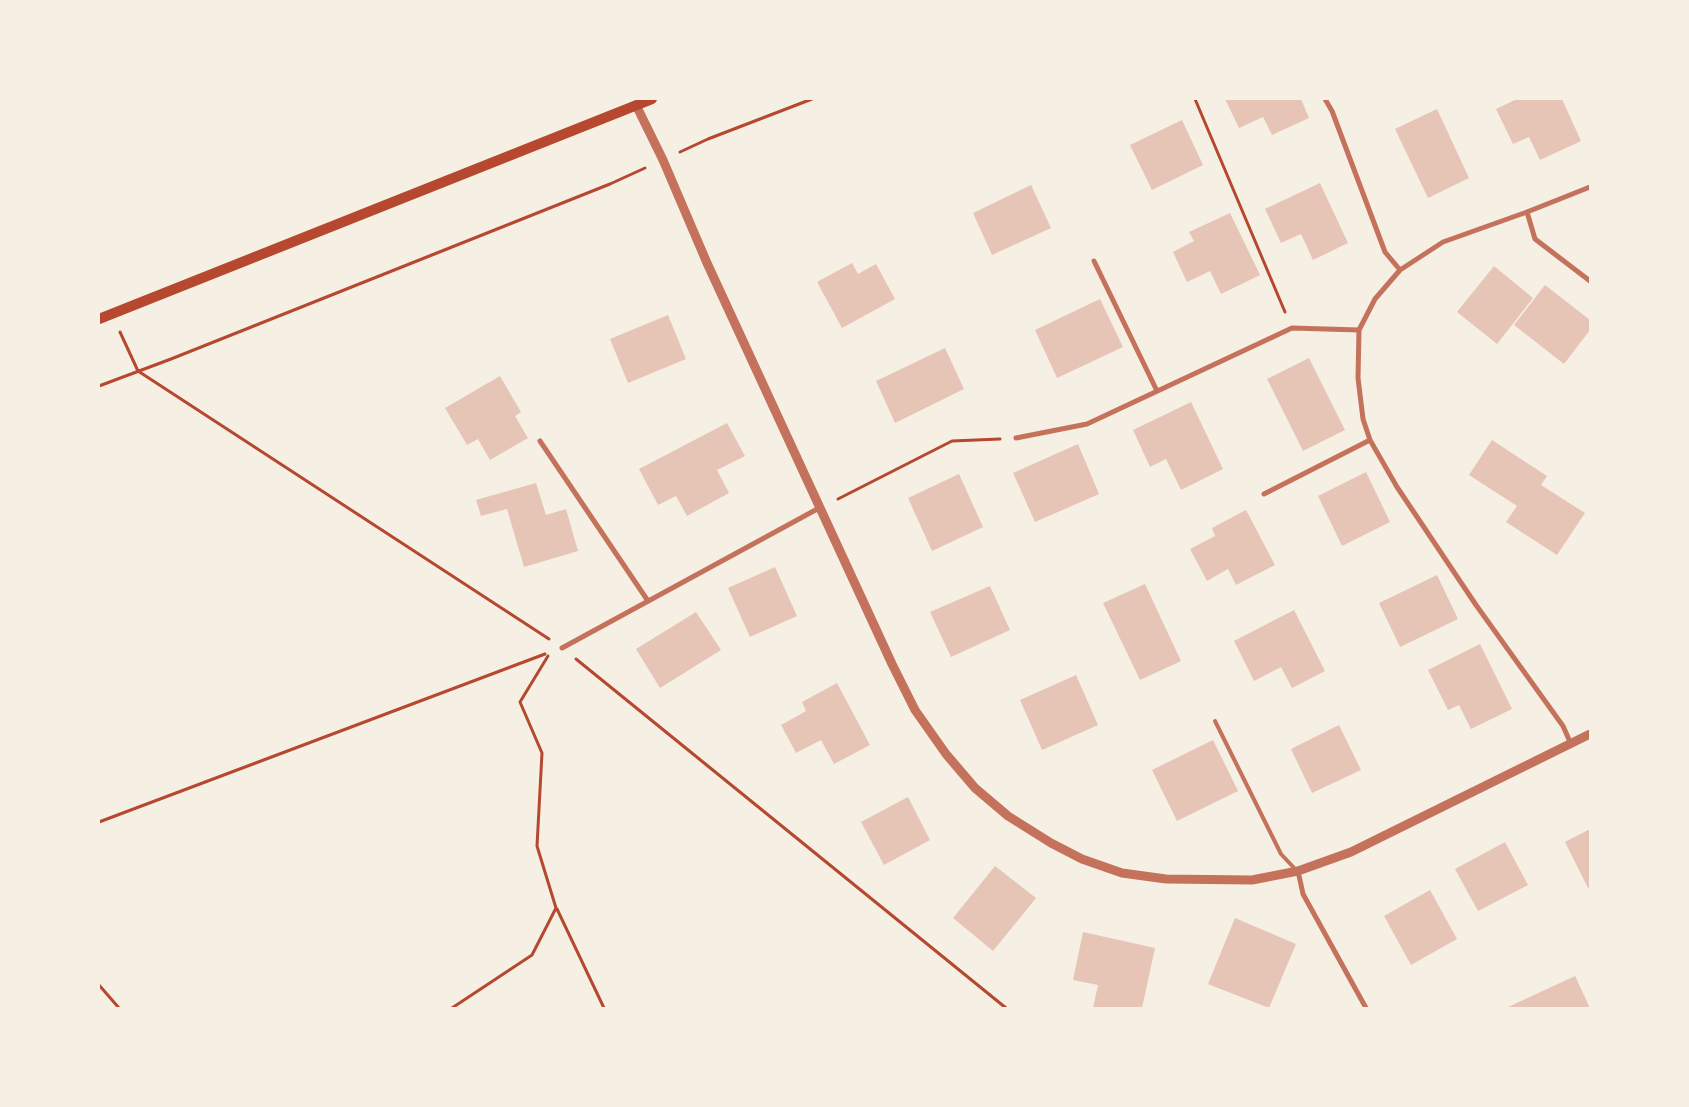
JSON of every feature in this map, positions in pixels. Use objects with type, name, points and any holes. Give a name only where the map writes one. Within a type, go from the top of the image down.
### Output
[{"type":"main road","points":[[99,319],[652,99]]},
{"type":"street","points":[[1325,99],[1332,111],[1385,252],[1400,270]]},
{"type":"street","points":[[636,105],[663,160],[707,263],[915,710],[946,754],[975,788],[1008,816],[1051,843],[1082,859],[1122,873],[1166,880],[1252,880],[1298,871],[1351,852],[1590,734]]},
{"type":"street","points":[[1571,744],[1563,726],[1476,605],[1397,487],[1370,440],[1363,419],[1358,378],[1359,330],[1375,299],[1400,270],[1444,242],[1590,187]]},
{"type":"street","points":[[1527,212],[1535,239],[1590,282]]},
{"type":"street","points":[[1094,261],[1157,391]]},
{"type":"street","points":[[1016,438],[1087,424],[1292,328],[1359,330]]},
{"type":"street","points":[[1264,494],[1370,440]]},
{"type":"street","points":[[540,441],[648,601]]},
{"type":"street","points":[[562,648],[821,507]]},
{"type":"street","points":[[1298,871],[1303,894],[1366,1008]]},
{"type":"lane","points":[[1215,721],[1281,854],[1298,871]]},
{"type":"path","points":[[99,386],[601,188],[708,139],[812,99]]},
{"type":"path","points":[[1195,99],[1292,328]]},
{"type":"path","points":[[138,371],[562,648],[1006,1008]]},
{"type":"path","points":[[821,507],[952,441],[1016,438]]},
{"type":"path","points":[[99,822],[551,652],[520,702],[542,753],[537,846],[556,908],[604,1008]]},
{"type":"path","points":[[452,1008],[532,955],[556,908]]},
{"type":"path","points":[[99,984],[119,1008]]},
{"type":"building","points":[[1225,99],[1301,99],[1309,118],[1272,135],[1263,117],[1239,128]]},
{"type":"building","points":[[1517,99],[1562,99],[1581,141],[1540,160],[1529,137],[1513,144],[1496,109]]},
{"type":"building","points":[[1437,109],[1469,178],[1428,198],[1395,129]]},
{"type":"building","points":[[1182,120],[1203,165],[1152,190],[1130,145]]},
{"type":"building","points":[[1320,183],[1348,243],[1313,260],[1301,234],[1281,243],[1265,209]]},
{"type":"building","points":[[1031,185],[1051,228],[992,255],[973,213]]},
{"type":"building","points":[[1230,213],[1260,275],[1221,294],[1210,271],[1187,282],[1173,252],[1194,241],[1189,232]]},
{"type":"building","points":[[852,263],[858,274],[876,264],[895,299],[842,328],[817,282]]},
{"type":"building","points":[[1494,266],[1533,298],[1497,344],[1457,312]]},
{"type":"building","points":[[1545,285],[1590,320],[1590,330],[1564,364],[1514,325]]},
{"type":"building","points":[[1100,299],[1123,347],[1057,378],[1035,330]]},
{"type":"building","points":[[668,315],[686,359],[628,383],[610,339]]},
{"type":"building","points":[[945,348],[964,389],[895,423],[876,381]]},
{"type":"building","points":[[1309,358],[1345,430],[1303,451],[1267,379]]},
{"type":"building","points":[[500,376],[521,412],[515,416],[528,438],[490,460],[478,439],[467,445],[445,408]]},
{"type":"building","points":[[1191,402],[1223,469],[1181,490],[1166,459],[1150,467],[1133,430]]},
{"type":"building","points":[[727,423],[745,456],[717,470],[729,493],[687,516],[676,496],[658,505],[639,469]]},
{"type":"building","points":[[1492,440],[1547,476],[1541,485],[1585,513],[1557,555],[1506,522],[1517,506],[1469,475]]},
{"type":"building","points":[[1078,444],[1099,494],[1035,522],[1013,473]]},
{"type":"building","points":[[1366,472],[1390,522],[1342,546],[1318,496]]},
{"type":"building","points":[[959,474],[983,527],[932,551],[908,498]]},
{"type":"building","points":[[536,483],[546,515],[566,509],[578,551],[524,567],[507,509],[481,516],[476,500]]},
{"type":"building","points":[[1246,510],[1275,565],[1236,585],[1228,569],[1207,581],[1190,549],[1215,536],[1212,528]]},
{"type":"building","points":[[775,567],[797,616],[750,637],[728,588]]},
{"type":"building","points":[[1437,575],[1458,619],[1400,647],[1379,603]]},
{"type":"building","points":[[1145,584],[1181,661],[1140,680],[1103,603]]},
{"type":"building","points":[[990,586],[1010,630],[951,657],[930,612]]},
{"type":"building","points":[[1294,610],[1325,671],[1292,688],[1281,667],[1254,681],[1234,641]]},
{"type":"building","points":[[696,612],[721,650],[660,688],[636,649]]},
{"type":"building","points":[[1480,644],[1512,709],[1471,729],[1459,705],[1448,710],[1428,670]]},
{"type":"building","points":[[1076,675],[1098,725],[1042,750],[1020,700]]},
{"type":"building","points":[[837,683],[870,745],[834,764],[821,740],[796,753],[781,725],[806,711],[802,702]]},
{"type":"building","points":[[1339,725],[1361,770],[1312,793],[1291,749]]},
{"type":"building","points":[[1213,740],[1238,791],[1177,821],[1152,770]]},
{"type":"building","points":[[908,797],[930,840],[884,865],[861,822]]},
{"type":"building","points":[[1590,829],[1590,887],[1588,888],[1565,842]]},
{"type":"building","points":[[1505,842],[1528,885],[1478,911],[1455,869]]},
{"type":"building","points":[[995,866],[1036,898],[993,951],[953,918]]},
{"type":"building","points":[[1430,890],[1457,939],[1411,965],[1384,916]]},
{"type":"building","points":[[1235,918],[1296,944],[1269,1008],[1208,984]]},
{"type":"building","points":[[1083,932],[1155,948],[1142,1008],[1093,1008],[1098,985],[1073,980]]},
{"type":"building","points":[[1575,976],[1590,1008],[1506,1008]]}]
